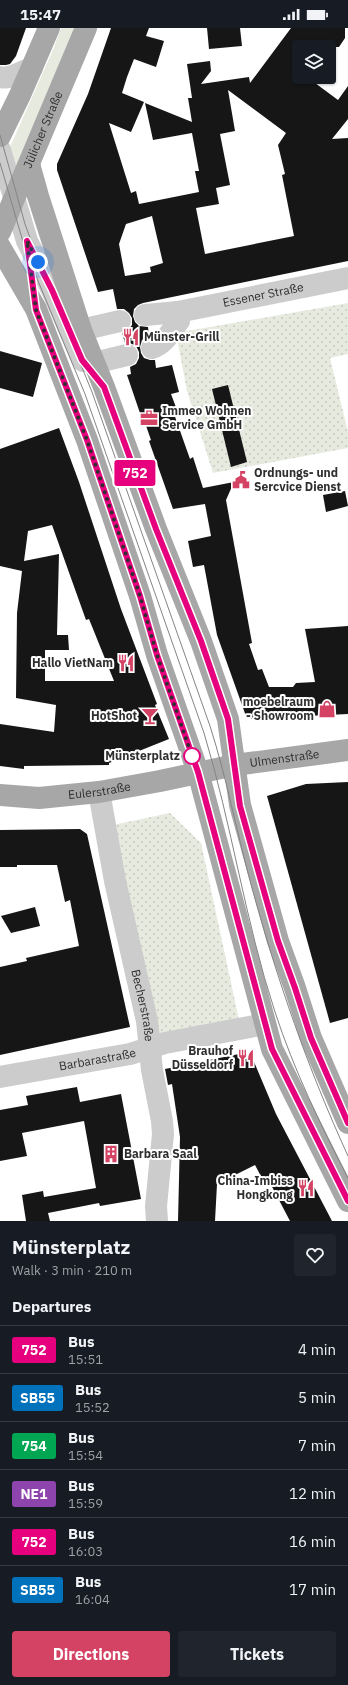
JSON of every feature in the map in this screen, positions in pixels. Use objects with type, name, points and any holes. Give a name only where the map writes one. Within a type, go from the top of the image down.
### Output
[{"type":"main road","points":[[0,136],[49,28]]},
{"type":"main road","name":"Jülicher Straße","points":[[0,232],[30,164],[86,28]]},
{"type":"main road","points":[[30,164],[44,217],[81,330],[104,387],[156,529],[201,641],[228,719],[240,806],[278,941],[311,1038],[348,1123]]},
{"type":"main road","points":[[0,247],[36,310],[87,440],[140,596],[157,655],[198,772],[272,1049],[348,1201]]},
{"type":"main road","name":"Ulmenstraße","points":[[198,772],[235,765],[348,750]]},
{"type":"main road","name":"Eulerstraße","points":[[0,795],[39,798],[99,792],[156,782],[198,772]]},
{"type":"street","points":[[0,77],[4,78],[14,76],[21,71],[32,68]]},
{"type":"street","points":[[0,150],[27,241],[36,310]]},
{"type":"street","points":[[27,241],[52,290],[82,360],[104,387]]},
{"type":"street","name":"Essener Straße","points":[[145,315],[178,312],[348,278]]},
{"type":"street","points":[[152,348],[158,346],[165,340],[179,321],[178,312]]},
{"type":"street","points":[[81,330],[120,321]]},
{"type":"street","points":[[94,363],[127,355]]},
{"type":"street","name":"Becherstraße","points":[[99,792],[115,882],[147,1021],[152,1070],[162,1121],[163,1134],[156,1206],[157,1221]]},
{"type":"street","name":"Barbarastraße","points":[[0,1077],[130,1054],[165,1043],[265,1024]]},
{"type":"shaded area","points":[[61,28],[75,28],[17,169],[10,147],[53,50]]},
{"type":"shaded area","points":[[348,303],[348,354],[330,358],[348,432],[348,448],[213,473],[187,391],[176,333]]},
{"type":"shaded area","points":[[170,813],[201,843],[239,1020],[158,1037],[113,825]]},
{"type":"building","points":[[0,28],[26,28],[16,56],[10,64],[6,65],[0,65]]},
{"type":"building","points":[[111,28],[149,28],[146,36],[164,41],[156,67],[134,59],[127,77],[122,93],[144,102],[131,132],[109,123],[131,193],[136,191],[139,204],[199,192],[195,171],[199,171],[192,133],[153,140],[145,103],[192,122],[188,98],[192,98],[187,64],[210,61],[211,71],[201,84],[249,77],[250,83],[291,28],[345,28],[345,38],[339,47],[336,47],[336,40],[292,40],[292,84],[316,84],[338,100],[348,86],[348,119],[332,139],[348,138],[348,261],[143,303],[134,309],[133,316],[135,322],[139,326],[148,327],[149,336],[142,340],[140,347],[144,358],[155,360],[156,368],[172,365],[179,392],[171,394],[177,410],[173,411],[190,459],[193,457],[203,488],[234,482],[226,500],[252,643],[249,644],[258,670],[262,669],[269,687],[293,687],[296,683],[315,682],[305,629],[348,626],[348,714],[247,719],[217,635],[204,565],[193,567],[188,541],[211,536],[205,504],[173,509],[149,441],[151,440],[127,375],[131,374],[130,367],[136,364],[139,358],[139,352],[136,346],[130,343],[125,343],[122,333],[128,330],[132,325],[132,318],[124,309],[117,309],[113,289],[98,292],[57,170],[57,164],[88,94]],"holes":[[[228,90],[286,133],[278,145],[285,174],[282,175],[294,236],[205,254],[196,208],[219,204],[216,188],[230,185],[220,134],[235,131]],[[152,216],[163,263],[150,267],[151,272],[125,276],[119,244],[126,224]]]},
{"type":"building","points":[[207,28],[240,28],[242,46],[209,49]]},
{"type":"building","points":[[0,351],[42,363],[33,397],[0,388]]},
{"type":"building","points":[[228,385],[247,462],[231,467],[212,389]]},
{"type":"building","points":[[59,428],[79,482],[121,609],[157,704],[155,705],[169,739],[109,763],[109,765],[24,766],[24,769],[0,766],[0,724],[54,732],[56,705],[16,698],[17,613],[22,571],[0,566],[0,449]],"holes":[[[52,525],[86,620],[89,619],[114,681],[45,681],[45,650],[69,650],[68,635],[57,635],[59,554],[24,561],[28,531]]]},
{"type":"building","points":[[345,491],[348,506],[326,512],[323,495]]},
{"type":"building","points":[[348,782],[348,1018],[330,1023],[267,796],[306,784]]},
{"type":"building","points":[[80,829],[87,834],[130,1027],[0,1055],[0,967],[27,961],[26,958],[79,946],[70,900],[65,902],[57,865],[17,865],[17,867],[0,867],[0,830]]},
{"type":"building","points":[[35,907],[40,926],[11,933],[1,916]]},
{"type":"building","points":[[244,1053],[252,1057],[276,1114],[332,1221],[290,1221],[269,1181],[264,1182],[255,1165],[217,1184],[215,1221],[178,1221],[180,1137],[172,1084],[168,1085],[165,1069]]},
{"type":"building","points":[[77,1087],[80,1102],[121,1094],[141,1199],[100,1206],[99,1203],[48,1213],[50,1221],[26,1221],[22,1195],[43,1191],[44,1197],[96,1188],[84,1121],[22,1133],[27,1156],[0,1161],[0,1110],[28,1105],[26,1096]]},
{"type":"tram line","points":[[0,135],[25,224],[92,392],[210,726],[222,766],[252,888],[294,1024],[333,1123],[348,1156]]},
{"type":"tram line","points":[[0,163],[26,252],[85,394],[204,733],[223,803],[264,978],[282,1034],[308,1096],[348,1178]]},
{"type":"bus line","name":"752","points":[[348,1123],[311,1038],[278,941],[240,806],[228,719],[201,641],[156,529],[104,387],[82,360],[52,290],[27,241],[36,310],[87,440],[140,596],[157,655],[180,725],[198,772],[272,1049],[348,1201]]},
{"type":"place","name":"Münster-Grill","points":[[131,337]]},
{"type":"place","name":"Immeo Wohnen Service GmbH","points":[[149,418]]},
{"type":"place","name":"Ordnungs- und Sercvice Dienst","points":[[241,480]]},
{"type":"place","name":"Hallo VietNam","points":[[126,663]]},
{"type":"place","name":"moebelraum - Showroom","points":[[327,709]]},
{"type":"place","name":"HotShot","points":[[150,716]]},
{"type":"place","name":"Münsterplatz","points":[[192,756]]},
{"type":"place","name":"Brauhof Düsseldorf","points":[[246,1058]]},
{"type":"place","name":"Barbara Saal","points":[[111,1154]]},
{"type":"place","name":"China-Imbiss Hongkong","points":[[306,1188]]},
{"type":"route","points":[[38,262],[27,241],[36,310],[87,440],[140,596],[157,655],[180,725],[193,759],[192,756]]}]
